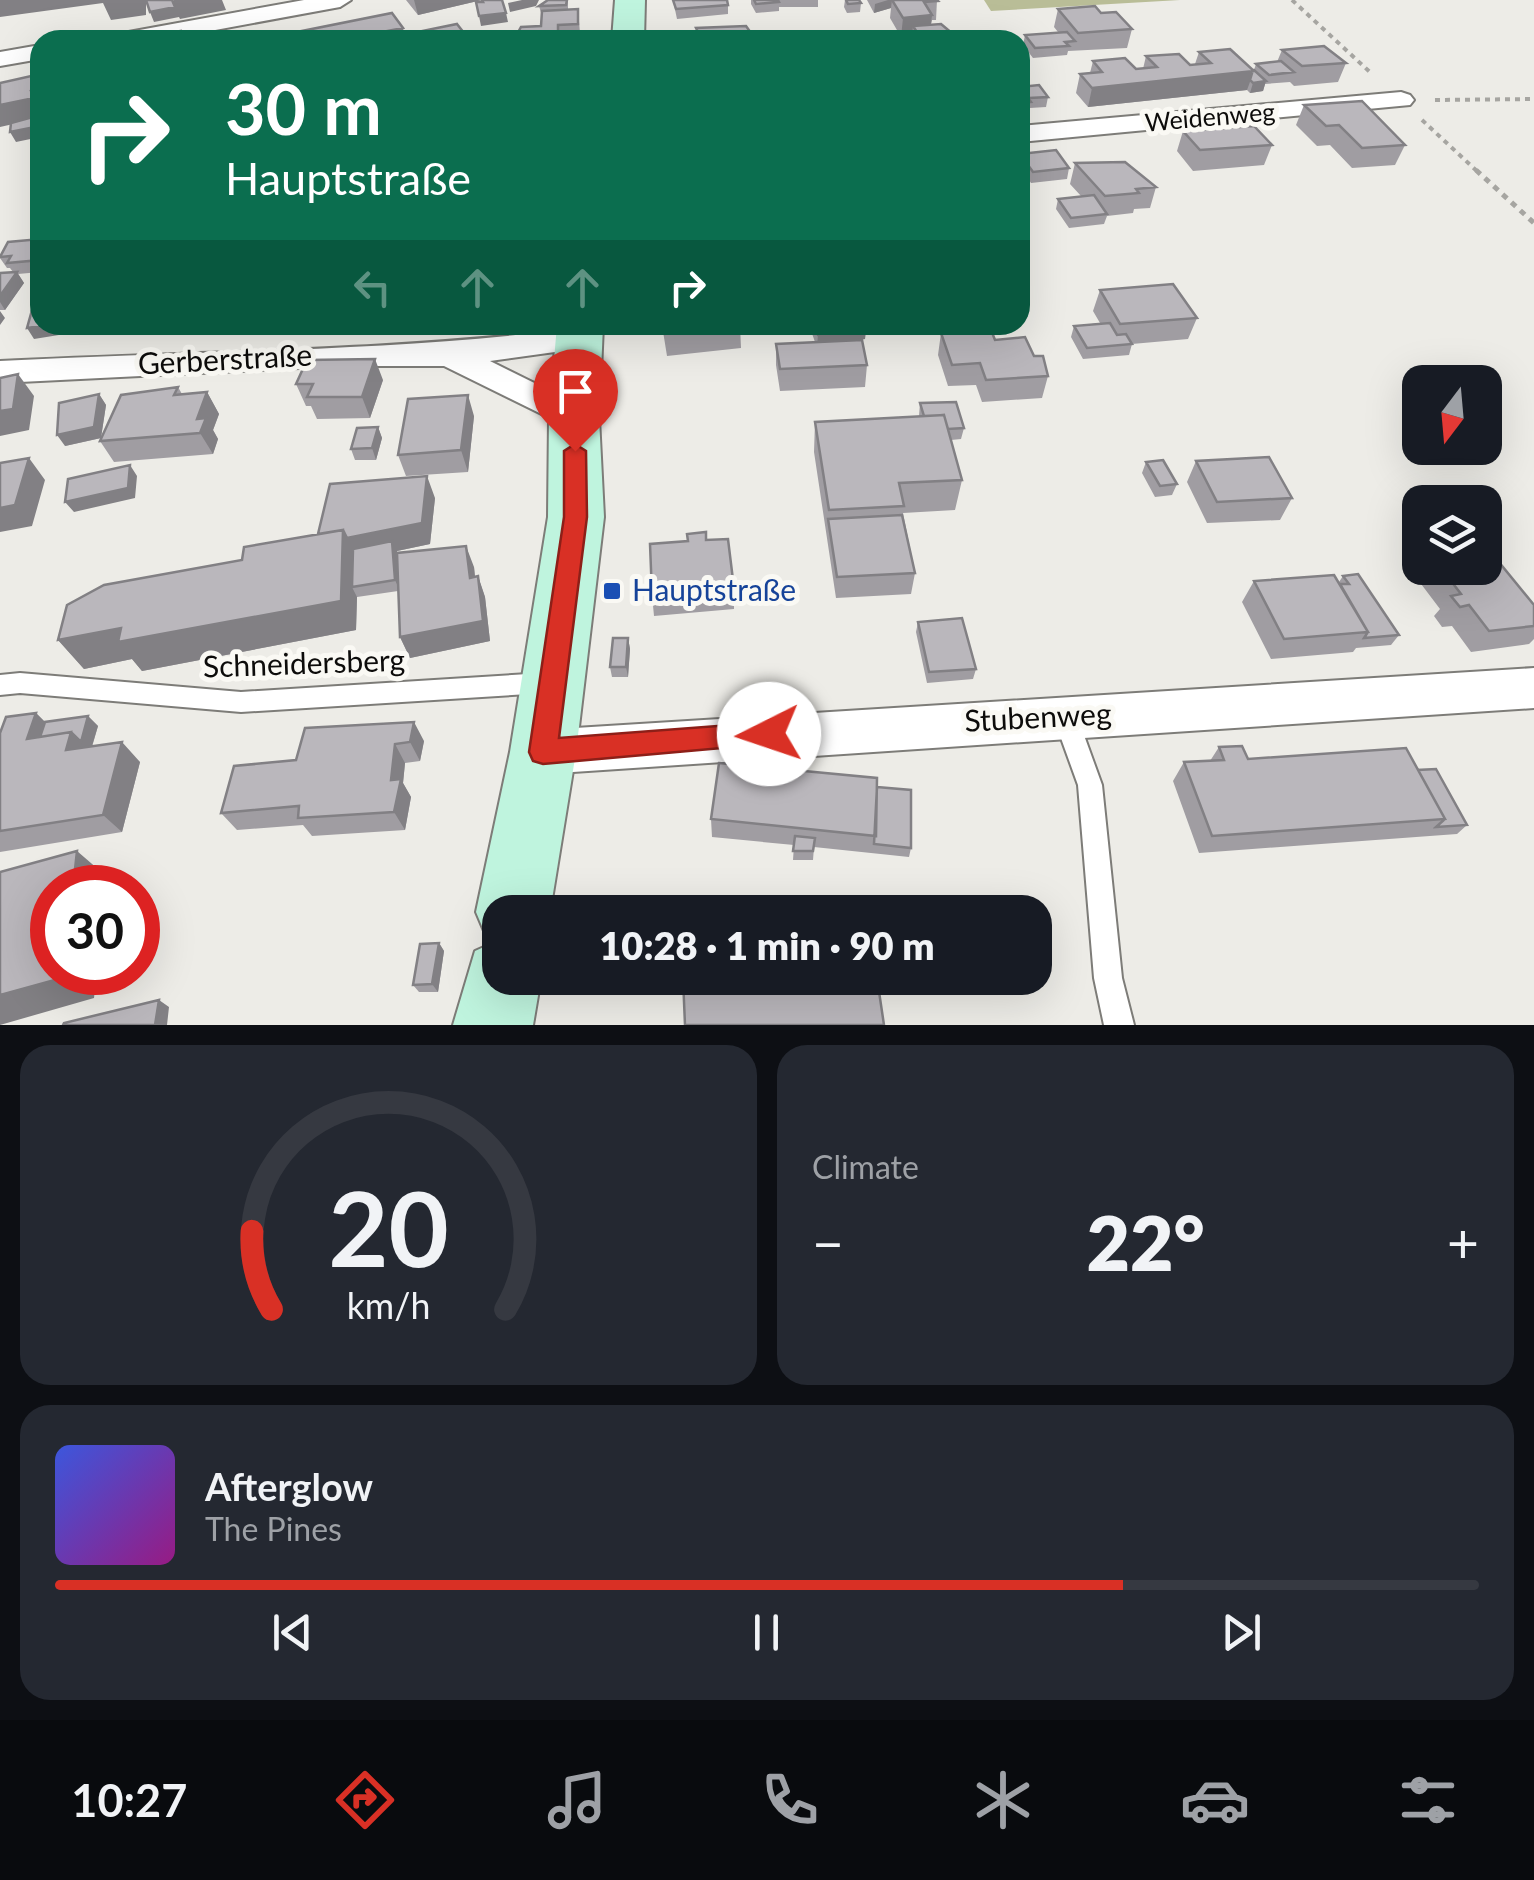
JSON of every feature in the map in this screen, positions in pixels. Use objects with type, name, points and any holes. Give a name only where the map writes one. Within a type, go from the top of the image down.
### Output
[{"type":"main road","points":[[628,30],[630,0]]},
{"type":"main road","points":[[517,895],[543,752],[576,517],[574,418],[580,335]]},
{"type":"main road","points":[[493,1025],[499,995]]},
{"type":"street","points":[[177,30],[340,0]]},
{"type":"street","points":[[0,59],[30,54]]},
{"type":"street","name":"Weidenweg","points":[[1030,133],[1401,100]]},
{"type":"street","name":"Gerberstraße","points":[[0,372],[340,355],[450,355],[563,335]]},
{"type":"street","name":"Gerberstraße","points":[[450,355],[574,418]]},
{"type":"street","name":"Stubenweg","points":[[543,752],[1534,688]]},
{"type":"lane","name":"Schneidersberg","points":[[0,686],[20,683],[241,702],[551,683]]},
{"type":"lane","points":[[1066,716],[1090,785],[1108,978],[1118,1025]]},
{"type":"path","points":[[1401,100],[1534,99]]},
{"type":"green space","points":[[984,0],[1180,0],[991,11]]},
{"type":"building","points":[[146,0],[172,0],[175,7],[150,12]]},
{"type":"building","points":[[502,0],[506,13],[479,16],[476,2]]},
{"type":"building","points":[[548,0],[567,0],[566,5],[539,6]]},
{"type":"building","points":[[673,0],[727,0],[728,5],[676,9]]},
{"type":"building","points":[[754,0],[778,0],[779,2],[756,4]]},
{"type":"building","points":[[892,0],[938,1],[924,2],[932,15],[903,18]]},
{"type":"building","points":[[1095,6],[1101,13],[1116,12],[1132,29],[1078,33],[1058,9]]},
{"type":"building","points":[[578,9],[578,24],[558,25],[558,30],[519,30],[541,26],[542,11]]},
{"type":"building","points":[[392,13],[403,28],[393,30],[307,30]]},
{"type":"building","points":[[457,24],[462,30],[427,30]]},
{"type":"building","points":[[941,24],[948,30],[916,30],[913,26]]},
{"type":"building","points":[[746,26],[749,30],[697,30]]},
{"type":"building","points":[[1067,32],[1075,41],[1065,42],[1069,46],[1035,48],[1030,35]]},
{"type":"building","points":[[1324,46],[1346,63],[1302,66],[1282,50]]},
{"type":"building","points":[[1230,49],[1254,71],[1092,88],[1080,74],[1102,72],[1093,61],[1125,58],[1136,69],[1157,67],[1146,56],[1179,54],[1190,65],[1211,63],[1199,52]]},
{"type":"building","points":[[1281,61],[1294,72],[1269,75],[1256,64]]},
{"type":"building","points":[[1253,70],[1266,81],[1253,83]]},
{"type":"building","points":[[30,76],[30,99],[0,105],[0,83]]},
{"type":"building","points":[[1039,85],[1048,97],[1030,98],[1030,86]]},
{"type":"building","points":[[1362,101],[1405,145],[1362,148],[1339,125],[1326,126],[1304,105]]},
{"type":"building","points":[[30,118],[30,128],[10,132],[11,123]]},
{"type":"building","points":[[1254,126],[1272,145],[1200,150],[1183,131]]},
{"type":"building","points":[[1056,150],[1069,168],[1033,172],[1030,153]]},
{"type":"building","points":[[1125,162],[1156,187],[1105,196],[1075,163]]},
{"type":"building","points":[[1094,195],[1107,214],[1071,218],[1058,199]]},
{"type":"building","points":[[30,240],[30,261],[7,263],[11,256],[0,257],[8,242]]},
{"type":"building","points":[[17,272],[0,296],[0,273]]},
{"type":"building","points":[[1173,284],[1197,318],[1120,324],[1100,290]]},
{"type":"building","points":[[1110,323],[1117,335],[1126,334],[1132,344],[1087,348],[1074,326]]},
{"type":"building","points":[[942,335],[993,335],[995,340],[1025,337],[1034,356],[1043,356],[1048,376],[986,380],[980,363],[952,365]]},
{"type":"building","points":[[862,340],[867,365],[780,369],[776,344]]},
{"type":"building","points":[[375,359],[362,397],[307,397],[313,384],[296,384],[307,360]]},
{"type":"building","points":[[18,374],[13,409],[0,411],[0,378]]},
{"type":"building","points":[[178,387],[174,395],[207,392],[197,419],[206,418],[200,433],[100,441],[121,395]]},
{"type":"building","points":[[99,394],[94,427],[57,435],[59,403]]},
{"type":"building","points":[[468,395],[461,450],[398,455],[408,399]]},
{"type":"building","points":[[956,402],[964,428],[948,429],[944,415],[924,416],[920,403]]},
{"type":"building","points":[[944,415],[962,480],[899,483],[904,506],[829,510],[815,422]]},
{"type":"building","points":[[378,427],[372,448],[351,449],[357,428]]},
{"type":"building","points":[[1269,457],[1292,498],[1217,502],[1196,461]]},
{"type":"building","points":[[29,458],[15,505],[0,508],[0,463]]},
{"type":"building","points":[[1163,460],[1177,484],[1160,486],[1146,462]]},
{"type":"building","points":[[130,465],[128,488],[65,502],[68,479]]},
{"type":"building","points":[[427,476],[422,523],[347,538],[343,530],[318,534],[330,484]]},
{"type":"building","points":[[902,515],[915,573],[837,577],[828,519]]},
{"type":"building","points":[[343,530],[341,601],[118,642],[121,628],[58,640],[67,605],[104,585],[242,560],[244,547]]},
{"type":"building","points":[[706,532],[706,540],[728,539],[734,588],[652,595],[650,544],[688,541],[687,534]]},
{"type":"building","points":[[392,541],[395,580],[352,587],[353,549]]},
{"type":"building","points":[[466,546],[470,578],[478,576],[483,621],[400,637],[397,553]]},
{"type":"building","points":[[1502,566],[1534,605],[1534,626],[1489,631],[1469,605],[1460,607],[1451,596],[1461,594],[1454,585],[1502,585]]},
{"type":"building","points":[[1358,574],[1399,635],[1364,638],[1368,632],[1340,584],[1349,584],[1343,576]]},
{"type":"building","points":[[1334,575],[1368,632],[1284,639],[1254,581]]},
{"type":"building","points":[[962,618],[976,669],[929,672],[918,622]]},
{"type":"building","points":[[613,638],[628,638],[626,667],[610,667]]},
{"type":"building","points":[[36,713],[27,739],[71,732],[66,750],[122,742],[103,815],[0,831],[0,733],[6,717]]},
{"type":"building","points":[[88,716],[81,742],[71,732],[40,737],[45,722]]},
{"type":"building","points":[[414,722],[410,742],[395,744],[391,780],[401,779],[394,812],[298,818],[299,806],[221,813],[234,766],[296,760],[305,728]]},
{"type":"building","points":[[1242,746],[1248,759],[1406,748],[1445,819],[1212,836],[1184,762],[1224,760],[1219,747]]},
{"type":"building","points":[[719,763],[877,778],[876,836],[711,819]]},
{"type":"building","points":[[1436,769],[1467,825],[1436,827],[1445,819],[1418,770]]},
{"type":"building","points":[[877,787],[911,790],[911,848],[874,844]]},
{"type":"building","points":[[795,836],[815,838],[813,851],[793,851]]},
{"type":"building","points":[[77,851],[75,865],[30,865],[30,987],[0,995],[0,872]]},
{"type":"building","points":[[439,943],[432,984],[413,985],[420,944]]},
{"type":"building","points":[[684,995],[880,995],[884,1025],[685,1025]]},
{"type":"building","points":[[159,1000],[155,1025],[63,1025],[64,1023]]},
{"type":"place","name":"Hauptstraße","points":[[612,591]]},
{"type":"route","points":[[575,451],[576,517],[543,752],[769,734]]}]
